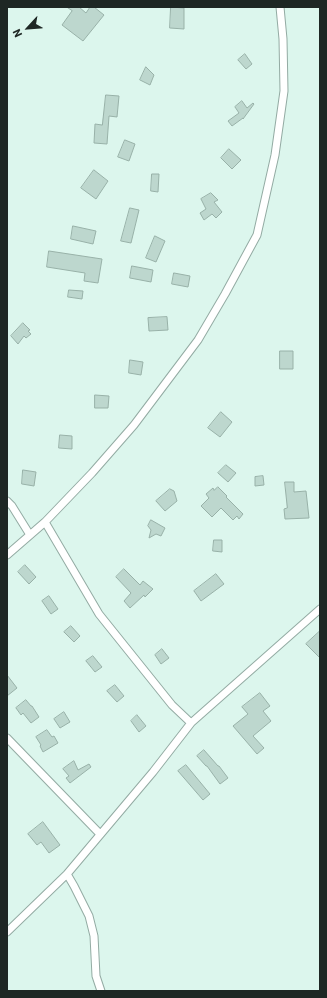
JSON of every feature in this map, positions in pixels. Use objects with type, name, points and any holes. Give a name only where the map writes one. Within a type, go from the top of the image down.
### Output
[{"type":"street","points":[[7,554],[45,522],[92,473],[134,425],[198,340],[257,235],[275,155],[284,91],[283,40],[280,7]]},
{"type":"street","points":[[7,501],[12,506],[30,535]]},
{"type":"street","points":[[45,522],[99,614],[172,705],[190,723]]},
{"type":"street","points":[[7,932],[67,874],[153,772],[190,723],[320,610]]},
{"type":"street","points":[[7,738],[100,834]]},
{"type":"street","points":[[67,874],[89,916],[94,936],[96,976],[101,991]]},
{"type":"building","points":[[67,7],[79,7],[86,13],[90,7],[94,7],[104,15],[83,41],[62,25],[72,11]]},
{"type":"building","points":[[171,7],[184,8],[184,29],[170,28]]},
{"type":"building","points":[[245,54],[252,64],[246,69],[238,60]]},
{"type":"building","points":[[146,67],[154,75],[150,85],[140,80]]},
{"type":"building","points":[[106,95],[119,96],[117,117],[109,116],[107,144],[94,143],[95,124],[102,125]]},
{"type":"building","points":[[242,101],[247,108],[253,103],[254,104],[243,119],[232,126],[228,121],[239,113],[235,107]]},
{"type":"building","points":[[125,140],[135,144],[129,161],[118,157]]},
{"type":"building","points":[[229,149],[241,160],[232,169],[221,158]]},
{"type":"building","points":[[94,170],[108,181],[96,199],[81,188]]},
{"type":"building","points":[[152,174],[159,174],[158,192],[151,191]]},
{"type":"building","points":[[211,193],[218,200],[214,202],[222,212],[216,218],[212,214],[204,220],[200,213],[206,209],[201,199]]},
{"type":"building","points":[[130,208],[139,210],[131,243],[121,241]]},
{"type":"building","points":[[73,226],[96,231],[93,244],[71,239]]},
{"type":"building","points":[[155,236],[165,241],[156,262],[146,258]]},
{"type":"building","points":[[49,251],[102,259],[98,283],[84,281],[85,273],[47,267]]},
{"type":"building","points":[[132,266],[153,270],[151,282],[130,278]]},
{"type":"building","points":[[174,273],[190,276],[188,287],[172,284]]},
{"type":"building","points":[[69,290],[83,291],[82,299],[68,297]]},
{"type":"building","points":[[167,317],[168,330],[149,331],[148,318]]},
{"type":"building","points":[[23,323],[30,330],[28,331],[31,334],[26,338],[24,336],[18,344],[11,336]]},
{"type":"building","points":[[280,351],[293,351],[293,369],[280,369]]},
{"type":"building","points":[[130,360],[143,362],[141,375],[129,373]]},
{"type":"building","points":[[95,395],[109,396],[108,408],[95,408]]},
{"type":"building","points":[[221,412],[232,422],[220,437],[208,428]]},
{"type":"building","points":[[60,435],[72,436],[72,449],[59,448]]},
{"type":"building","points":[[226,465],[236,473],[228,482],[218,473]]},
{"type":"building","points":[[23,470],[36,472],[34,486],[22,484]]},
{"type":"building","points":[[263,476],[264,485],[255,486],[255,477]]},
{"type":"building","points":[[285,482],[294,482],[294,492],[306,491],[309,518],[285,519],[284,509],[287,508]]},
{"type":"building","points":[[218,487],[243,514],[239,519],[237,516],[233,520],[221,508],[212,517],[201,506],[209,498],[206,494],[213,488],[214,490]]},
{"type":"building","points":[[170,489],[174,491],[177,501],[165,511],[156,501]]},
{"type":"building","points":[[151,520],[165,528],[161,536],[156,534],[149,538],[151,530],[148,526]]},
{"type":"building","points":[[214,540],[222,540],[222,552],[213,551]]},
{"type":"building","points":[[25,565],[36,577],[29,584],[18,572]]},
{"type":"building","points":[[124,569],[140,585],[143,581],[153,589],[130,608],[124,601],[131,593],[116,577]]},
{"type":"building","points":[[216,574],[224,584],[201,601],[194,591]]},
{"type":"building","points":[[49,596],[58,609],[51,614],[42,601]]},
{"type":"building","points":[[71,626],[80,636],[74,642],[64,632]]},
{"type":"building","points":[[320,631],[320,658],[306,644]]},
{"type":"building","points":[[162,649],[169,658],[161,664],[155,655]]},
{"type":"building","points":[[93,656],[102,667],[95,672],[86,661]]},
{"type":"building","points":[[7,675],[17,688],[7,696]]},
{"type":"building","points":[[115,685],[124,696],[117,702],[107,691]]},
{"type":"building","points":[[260,693],[270,706],[263,711],[271,721],[253,736],[264,748],[257,754],[233,726],[248,714],[242,707]]},
{"type":"building","points":[[26,700],[39,717],[31,723],[23,713],[21,715],[16,708]]},
{"type":"building","points":[[64,712],[70,722],[60,728],[54,719]]},
{"type":"building","points":[[137,715],[146,726],[139,732],[131,721]]},
{"type":"building","points":[[47,730],[52,737],[54,736],[58,743],[43,752],[36,737]]},
{"type":"building","points":[[204,750],[228,778],[220,784],[207,766],[197,756]]},
{"type":"building","points":[[74,761],[78,770],[89,764],[91,767],[70,783],[66,778],[69,776],[63,769]]},
{"type":"building","points":[[186,765],[210,794],[203,800],[178,771]]},
{"type":"building","points":[[43,822],[60,845],[49,853],[41,842],[37,845],[28,834]]}]
